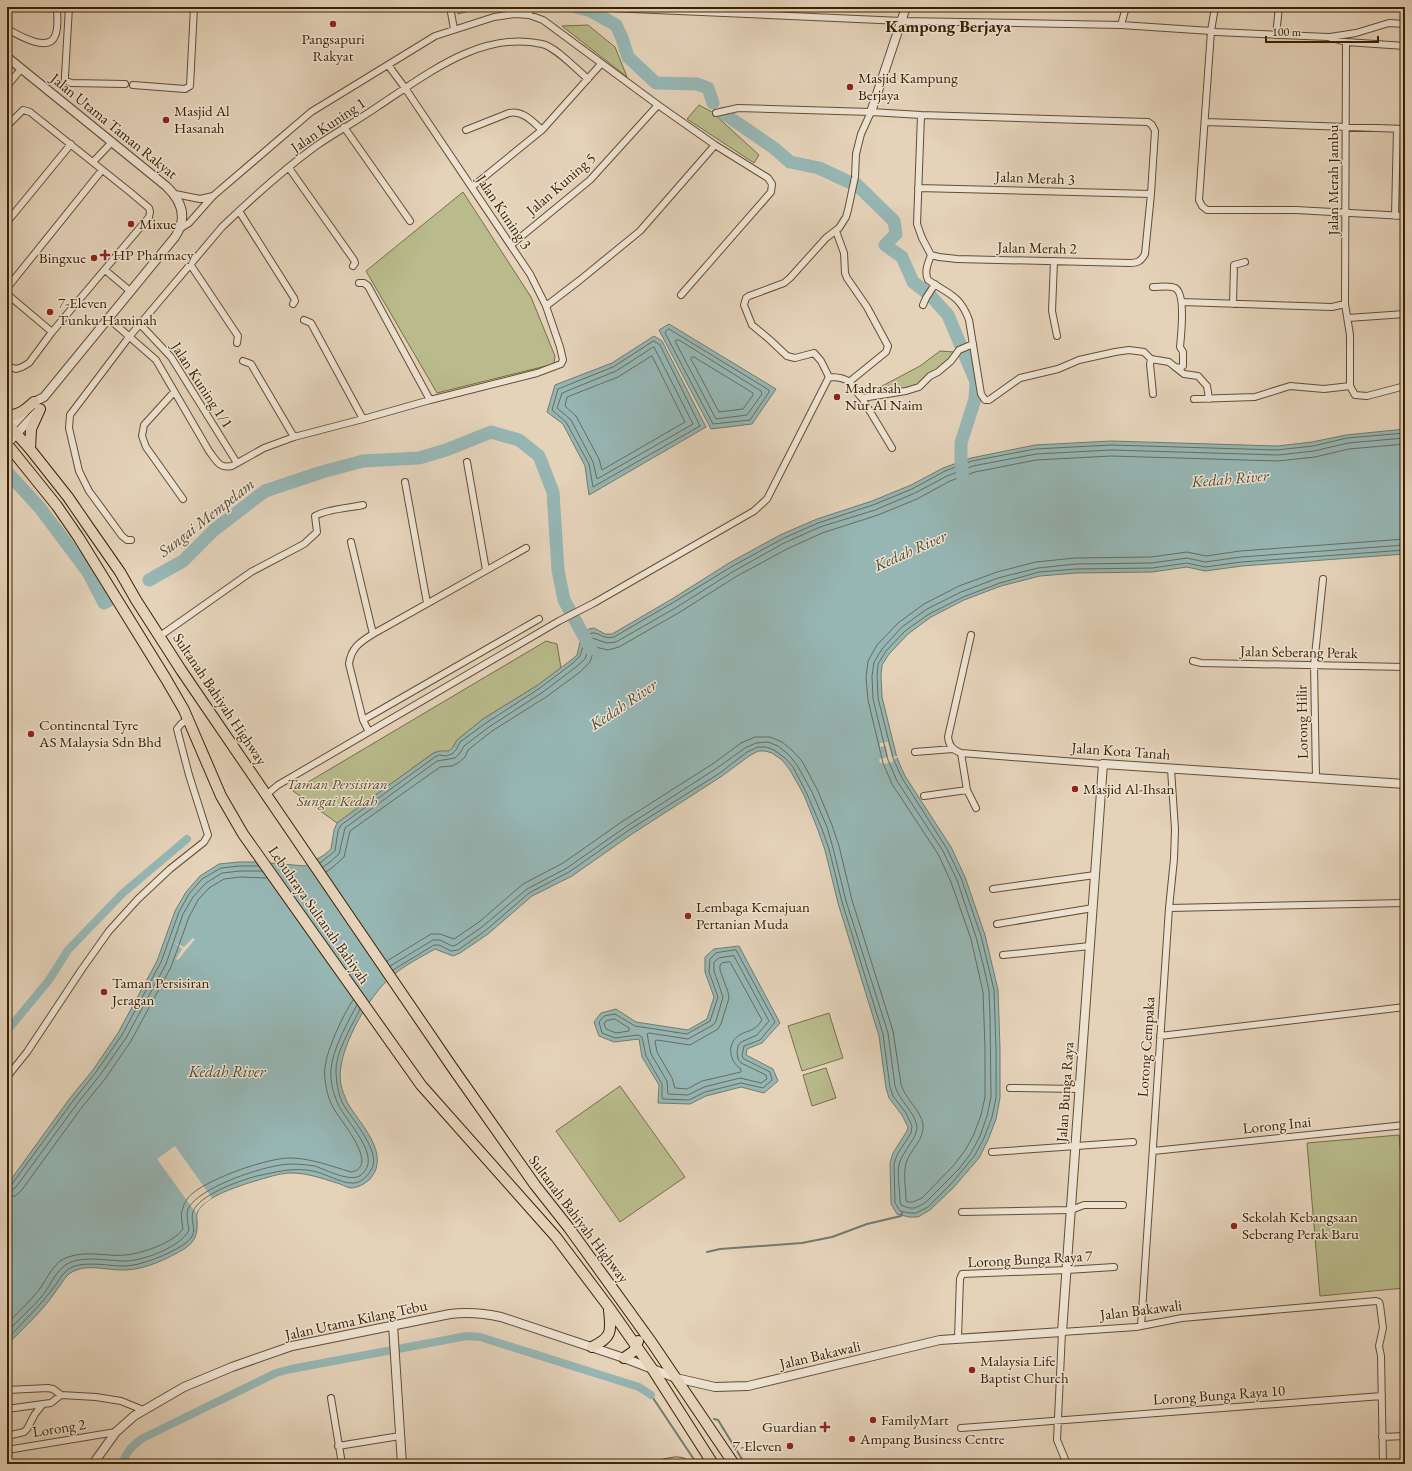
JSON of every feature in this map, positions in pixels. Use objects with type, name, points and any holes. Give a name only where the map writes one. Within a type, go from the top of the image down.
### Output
[{"type":"main road","points":[[7,415],[20,413],[37,406]]},
{"type":"main road","points":[[30,449],[31,429],[37,406]]},
{"type":"main road","points":[[10,429],[30,449]]},
{"type":"main road","points":[[7,444],[57,506],[106,580],[169,684],[188,719]]},
{"type":"main road","name":"Sultanah Bahiyah Highway","points":[[30,449],[68,497],[120,572],[136,600],[278,814]]},
{"type":"main road","name":"Lebuhraya Sultanah Bahiyah","points":[[188,719],[221,796],[243,834],[370,1014]]},
{"type":"main road","name":"Lebuhraya Sultanah Bahiyah","points":[[278,814],[401,992]]},
{"type":"main road","name":"Sultanah Bahiyah Highway","points":[[401,992],[452,1068],[535,1185],[569,1228],[676,1378],[734,1464]]},
{"type":"main road","name":"Sultanah Bahiyah Highway","points":[[370,1014],[421,1085],[556,1237],[608,1306],[653,1370],[713,1464]]},
{"type":"main road","points":[[592,1347],[602,1342],[607,1337],[610,1330],[611,1323],[608,1306]]},
{"type":"main road","points":[[624,1358],[631,1354],[636,1347],[638,1338],[637,1323]]},
{"type":"street","points":[[7,29],[32,41],[45,43],[51,41],[55,37],[56,32],[57,7]]},
{"type":"street","points":[[69,7],[66,80],[71,83],[125,84]]},
{"type":"street","points":[[133,85],[185,89],[190,86],[194,7]]},
{"type":"street","points":[[450,7],[454,29]]},
{"type":"street","points":[[529,16],[530,7]]},
{"type":"street","points":[[829,377],[822,361],[814,354],[795,358],[787,356],[752,325],[744,305],[746,298],[749,296],[776,286],[790,278],[822,242],[836,231],[843,221],[848,210],[855,177],[856,154],[861,134],[902,22],[906,7]]},
{"type":"street","points":[[1121,25],[1126,7]]},
{"type":"street","points":[[1215,7],[1211,31],[1199,200],[1202,206],[1207,210],[1296,210],[1405,216]]},
{"type":"street","points":[[1276,35],[1278,7]]},
{"type":"street","points":[[610,8],[902,22],[1121,25],[1216,32],[1328,37],[1356,33],[1389,23],[1405,24]]},
{"type":"street","points":[[7,444],[10,429],[37,406],[181,228],[189,223],[213,196],[311,112],[435,36],[494,17],[514,14],[544,20],[601,64],[658,105],[768,178],[772,184],[772,192],[681,294]]},
{"type":"street","points":[[1328,37],[1346,42],[1405,46]]},
{"type":"street","name":"Jalan Kuning 1","points":[[131,540],[128,540],[122,536],[86,485],[77,464],[69,421],[73,410],[129,337],[222,227],[238,211],[316,146],[452,59],[505,42],[544,44],[559,53],[588,79]]},
{"type":"street","name":"Jalan Merah Jambu","points":[[1346,42],[1345,304],[1350,340],[1350,386]]},
{"type":"street","name":"Jalan Utama Taman Rakyat","points":[[7,57],[175,194],[182,213],[181,228]]},
{"type":"street","points":[[472,187],[542,130],[601,64]]},
{"type":"street","name":"Jalan Kuning 3","points":[[388,65],[530,274],[546,306],[563,360],[561,364],[537,373],[430,400]]},
{"type":"street","points":[[7,86],[21,69]]},
{"type":"street","name":"Jalan Kuning 5","points":[[511,245],[590,180],[658,105]]},
{"type":"street","points":[[716,113],[738,108],[870,112],[921,116],[917,224],[922,238],[931,255],[926,276],[933,287],[957,299],[963,305],[969,320],[971,345],[980,394],[985,400],[989,400],[1020,378],[1058,369],[1079,360],[1129,350],[1144,352],[1151,359],[1169,362],[1184,374],[1198,376],[1207,386],[1209,399]]},
{"type":"street","points":[[7,126],[23,110],[30,112],[149,208],[150,212],[149,218],[52,332],[29,363],[16,369],[7,366]]},
{"type":"street","points":[[466,130],[515,111],[521,113],[542,130]]},
{"type":"street","name":"Jalan Merah 2","points":[[921,116],[1148,122],[1152,125],[1155,131],[1145,254],[1142,260],[1138,263],[957,259],[931,255]]},
{"type":"street","points":[[1205,122],[1405,129]]},
{"type":"street","points":[[344,127],[410,221]]},
{"type":"street","points":[[1395,216],[1397,129]]},
{"type":"street","points":[[93,162],[112,142]]},
{"type":"street","points":[[7,222],[71,144]]},
{"type":"street","points":[[546,306],[640,231],[715,144]]},
{"type":"street","points":[[289,168],[354,260],[354,266]]},
{"type":"street","points":[[7,288],[102,170]]},
{"type":"street","name":"Jalan Merah 3","points":[[918,188],[1151,194]]},
{"type":"street","points":[[175,194],[200,199],[213,196]]},
{"type":"street","points":[[238,211],[296,301],[294,304]]},
{"type":"street","points":[[836,231],[844,253],[845,273],[847,278],[867,307],[888,346],[888,349],[882,355],[849,382]]},
{"type":"street","points":[[1054,261],[1052,311],[1057,336]]},
{"type":"street","points":[[1233,304],[1234,267],[1236,263],[1245,262]]},
{"type":"street","points":[[190,264],[238,336],[237,344]]},
{"type":"street","points":[[105,270],[130,291]]},
{"type":"street","points":[[108,318],[156,360],[219,465],[229,467],[264,448],[294,437],[430,400],[368,286],[364,283],[359,283]]},
{"type":"street","points":[[923,305],[933,287]]},
{"type":"street","points":[[1153,287],[1172,287],[1180,292],[1182,302],[1180,347],[1183,352],[1184,359],[1183,366],[1180,368],[1175,367]]},
{"type":"street","points":[[7,294],[52,332]]},
{"type":"street","points":[[1182,302],[1332,307],[1345,304]]},
{"type":"street","points":[[1348,318],[1405,314]]},
{"type":"street","points":[[304,320],[311,324],[363,419]]},
{"type":"street","name":"Jalan Kuning 1/1","points":[[140,324],[171,357],[237,463]]},
{"type":"street","points":[[862,398],[906,391],[919,387],[930,376],[938,372],[954,358],[959,350],[971,345]]},
{"type":"street","points":[[1151,359],[1150,364],[1153,394]]},
{"type":"street","points":[[243,361],[251,364],[294,437]]},
{"type":"street","points":[[829,377],[849,382],[862,398],[892,448]]},
{"type":"street","points":[[266,795],[278,785],[368,732],[761,506],[829,377]]},
{"type":"street","points":[[1194,399],[1255,397],[1290,386],[1324,389],[1350,386],[1355,394],[1363,396],[1405,386]]},
{"type":"street","points":[[174,392],[144,425],[142,436],[146,447],[183,499]]},
{"type":"street","points":[[467,462],[486,570]]},
{"type":"street","points":[[405,482],[428,603]]},
{"type":"street","points":[[160,636],[251,572],[304,544],[317,532],[315,516],[318,514],[326,511],[363,505]]},
{"type":"street","points":[[351,542],[373,634]]},
{"type":"street","points":[[368,732],[363,720],[349,664],[353,649],[359,642],[526,548]]},
{"type":"street","name":"Lorong Hilir","points":[[1316,779],[1314,665],[1323,579]]},
{"type":"street","points":[[363,720],[539,620]]},
{"type":"street","points":[[953,749],[950,746],[948,738],[971,636]]},
{"type":"street","name":"Jalan Seberang Perak","points":[[1193,661],[1201,663],[1405,668]]},
{"type":"street","points":[[7,1077],[27,1052],[109,931],[138,899],[170,869],[204,842],[208,834],[189,775],[177,729],[188,719]]},
{"type":"street","points":[[915,752],[953,749]]},
{"type":"street","name":"Jalan Kota Tanah","points":[[953,749],[961,753],[1103,764],[1405,784]]},
{"type":"street","points":[[961,753],[967,790],[976,808]]},
{"type":"street","name":"Jalan Bunga Raya","points":[[1067,1464],[1058,1443],[1062,1332],[1103,764]]},
{"type":"street","name":"Lorong Cempaka","points":[[1141,1326],[1169,908],[1174,859],[1175,829],[1171,769]]},
{"type":"street","points":[[924,796],[967,790]]},
{"type":"street","points":[[993,889],[1095,875]]},
{"type":"street","points":[[1169,908],[1405,903]]},
{"type":"street","points":[[997,924],[1093,908]]},
{"type":"street","points":[[1003,955],[1090,946]]},
{"type":"street","points":[[1160,1036],[1405,1007]]},
{"type":"street","points":[[1010,1088],[1080,1089]]},
{"type":"street","name":"Lorong Inai","points":[[1152,1151],[1405,1124]]},
{"type":"street","points":[[992,1152],[1133,1142]]},
{"type":"street","points":[[962,1212],[1071,1210],[1084,1205],[1123,1205]]},
{"type":"street","name":"Lorong Bunga Raya 7","points":[[958,1338],[960,1279],[962,1274],[1114,1267]]},
{"type":"street","name":"Jalan Bakawali","points":[[676,1378],[715,1387],[748,1386],[859,1360],[923,1343],[958,1338],[1141,1326],[1182,1318],[1378,1301],[1380,1305],[1383,1328],[1379,1346],[1381,1356],[1383,1464]]},
{"type":"street","name":"Jalan Utama Kilang Tebu","points":[[93,1464],[116,1432],[130,1419],[184,1387],[232,1367],[292,1346],[450,1314],[465,1312],[481,1313],[501,1317],[624,1358],[676,1378]]},
{"type":"street","points":[[393,1325],[402,1464]]},
{"type":"street","points":[[7,1390],[48,1388],[53,1389],[61,1395],[96,1397],[121,1401],[143,1410]]},
{"type":"street","points":[[7,1409],[51,1403],[61,1395]]},
{"type":"street","name":"Lorong Bunga Raya 10","points":[[960,1428],[1382,1396]]},
{"type":"street","points":[[330,1398],[342,1464]]},
{"type":"street","points":[[7,1436],[20,1434],[27,1429],[35,1414],[43,1404]]},
{"type":"street","name":"Lorong 2","points":[[7,1450],[116,1432]]},
{"type":"street","points":[[338,1446],[400,1436]]},
{"type":"street","points":[[1382,1437],[1405,1436]]},
{"type":"street","points":[[658,1464],[678,1460],[684,1461],[687,1464]]},
{"type":"green space","points":[[457,7],[484,7],[458,14]]},
{"type":"green space","points":[[588,25],[615,47],[627,77],[562,26]]},
{"type":"green space","points":[[699,105],[712,112],[759,155],[754,163],[687,119]]},
{"type":"green space","points":[[463,192],[531,297],[555,356],[554,364],[437,393],[366,271]]},
{"type":"green space","points":[[940,351],[954,352],[953,357],[918,385],[901,390],[867,394],[920,366]]},
{"type":"green space","name":"Taman Persisiran Sungai Kedah","points":[[546,641],[557,644],[561,668],[538,685],[483,719],[457,740],[449,751],[436,752],[432,754],[337,823],[293,791]]},
{"type":"green space","points":[[829,1013],[843,1058],[802,1071],[788,1026]]},
{"type":"green space","points":[[826,1068],[836,1098],[812,1106],[803,1075]]},
{"type":"green space","points":[[620,1086],[685,1177],[620,1222],[556,1131]]},
{"type":"green space","points":[[1399,1135],[1405,1208],[1405,1288],[1320,1296],[1307,1143]]},
{"type":"water","points":[[669,324],[776,389],[752,424],[711,429],[659,330]]},
{"type":"water","points":[[654,336],[662,341],[706,427],[589,495],[585,466],[563,424],[547,412],[555,385],[612,363]]},
{"type":"water","name":"Kedah River","points":[[1405,429],[1405,554],[1242,566],[1205,571],[1187,567],[1152,572],[1076,573],[1040,576],[1001,586],[964,600],[931,617],[908,634],[889,654],[882,665],[882,697],[897,758],[905,776],[951,847],[965,877],[985,935],[998,990],[1000,1098],[996,1119],[979,1158],[954,1187],[930,1210],[918,1217],[909,1217],[897,1214],[891,1204],[890,1163],[893,1153],[908,1127],[902,1115],[889,1098],[886,1088],[879,1036],[838,903],[825,850],[818,830],[804,795],[790,770],[782,760],[772,753],[758,751],[632,834],[572,876],[532,896],[488,934],[460,953],[453,956],[435,949],[402,968],[383,985],[373,997],[355,1026],[348,1042],[340,1072],[341,1085],[347,1102],[376,1149],[376,1169],[368,1181],[350,1188],[339,1183],[314,1176],[286,1173],[255,1181],[215,1196],[198,1211],[197,1230],[191,1244],[163,1260],[141,1268],[119,1270],[85,1268],[78,1269],[70,1273],[40,1311],[7,1345],[7,1185],[70,1098],[93,1070],[118,1033],[157,961],[175,911],[186,892],[200,876],[219,864],[239,862],[259,862],[305,866],[331,849],[334,830],[337,823],[432,754],[439,751],[449,751],[457,740],[483,719],[538,685],[571,660],[577,655],[581,638],[589,629],[594,628],[605,634],[612,634],[672,599],[729,563],[780,535],[817,519],[872,501],[911,485],[943,468],[971,458],[1035,445],[1111,441],[1277,446],[1312,442],[1346,435]]},
{"type":"water","points":[[739,946],[780,1023],[762,1043],[747,1049],[746,1055],[773,1069],[778,1081],[764,1093],[741,1087],[706,1096],[690,1104],[658,1103],[659,1085],[642,1057],[639,1039],[614,1042],[599,1036],[594,1022],[601,1013],[616,1009],[636,1022],[688,1030],[707,1019],[714,997],[705,972],[705,957],[714,949]]},
{"type":"pier","points":[[888,742],[892,757],[897,756],[897,758],[893,759],[893,762],[883,764],[883,762],[880,763],[879,759],[888,757],[886,746],[880,747],[880,743]]},
{"type":"pier","points":[[193,938],[195,939],[178,960],[176,959],[182,949],[175,943],[184,947]]},
{"type":"pier","points":[[175,1146],[212,1198],[202,1205],[196,1213],[157,1159]]},
{"type":"waterway","points":[[576,7],[591,11],[616,25],[628,57],[656,83],[697,84],[708,88],[713,103]]},
{"type":"waterway","points":[[723,113],[774,148],[790,162],[819,168],[849,182]]},
{"type":"waterway","points":[[856,184],[894,221],[896,234],[885,245],[902,257],[913,282],[930,295],[948,315],[976,382],[975,399],[961,443],[963,478]]},
{"type":"waterway","name":"Sungai Mempelam","points":[[149,580],[183,561],[214,530],[265,491],[322,472],[363,461],[419,458],[446,450],[491,432],[519,440],[539,456],[553,492],[558,570],[564,600],[591,649]]},
{"type":"waterway","name":"Sungai Mempelam","points":[[7,472],[40,508],[88,572],[104,603],[108,601]]},
{"type":"waterway","points":[[7,1031],[49,980],[68,950],[123,893],[187,839]]},
{"type":"waterway","points":[[707,1252],[720,1249],[802,1243],[832,1237],[867,1224],[901,1216],[902,1213]]},
{"type":"waterway","points":[[121,1464],[130,1449],[141,1439],[276,1373],[467,1336],[480,1337],[639,1387],[651,1395]]},
{"type":"waterway","points":[[651,1395],[697,1464]]},
{"type":"waterway","points":[[714,1419],[718,1420],[745,1464]]},
{"type":"place","name":"Pangsapuri Rakyat","points":[[333,24]]},
{"type":"place","name":"Masjid Kampung Berjaya","points":[[850,87]]},
{"type":"place","name":"Masjid Al Hasanah","points":[[166,120]]},
{"type":"place","name":"Mixue","points":[[131,224]]},
{"type":"place","name":"HP Pharmacy","points":[[105,255]]},
{"type":"place","name":"Bingxue","points":[[94,258]]},
{"type":"place","name":"7-Eleven Tunku Haminah","points":[[50,312]]},
{"type":"place","name":"Madrasah Nur Al Naim","points":[[837,397]]},
{"type":"place","name":"Continental Tyre AS Malaysia Sdn Bhd","points":[[31,734]]},
{"type":"place","name":"Masjid Al-Ihsan","points":[[1075,789]]},
{"type":"place","name":"Lembaga Kemajuan Pertanian Muda","points":[[688,916]]},
{"type":"place","name":"Taman Persisiran Jeragan","points":[[104,992]]},
{"type":"place","name":"Sekolah Kebangsaan Seberang Perak Baru","points":[[1234,1226]]},
{"type":"place","name":"Malaysia Life Baptist Church","points":[[972,1370]]},
{"type":"place","name":"FamilyMart","points":[[873,1420]]},
{"type":"place","name":"Guardian","points":[[825,1427]]},
{"type":"place","name":"Ampang Business Centre","points":[[852,1439]]},
{"type":"place","name":"7-Eleven","points":[[790,1446]]},
{"type":"district","name":"Kampong Berjaya","points":[[948,26]]}]
